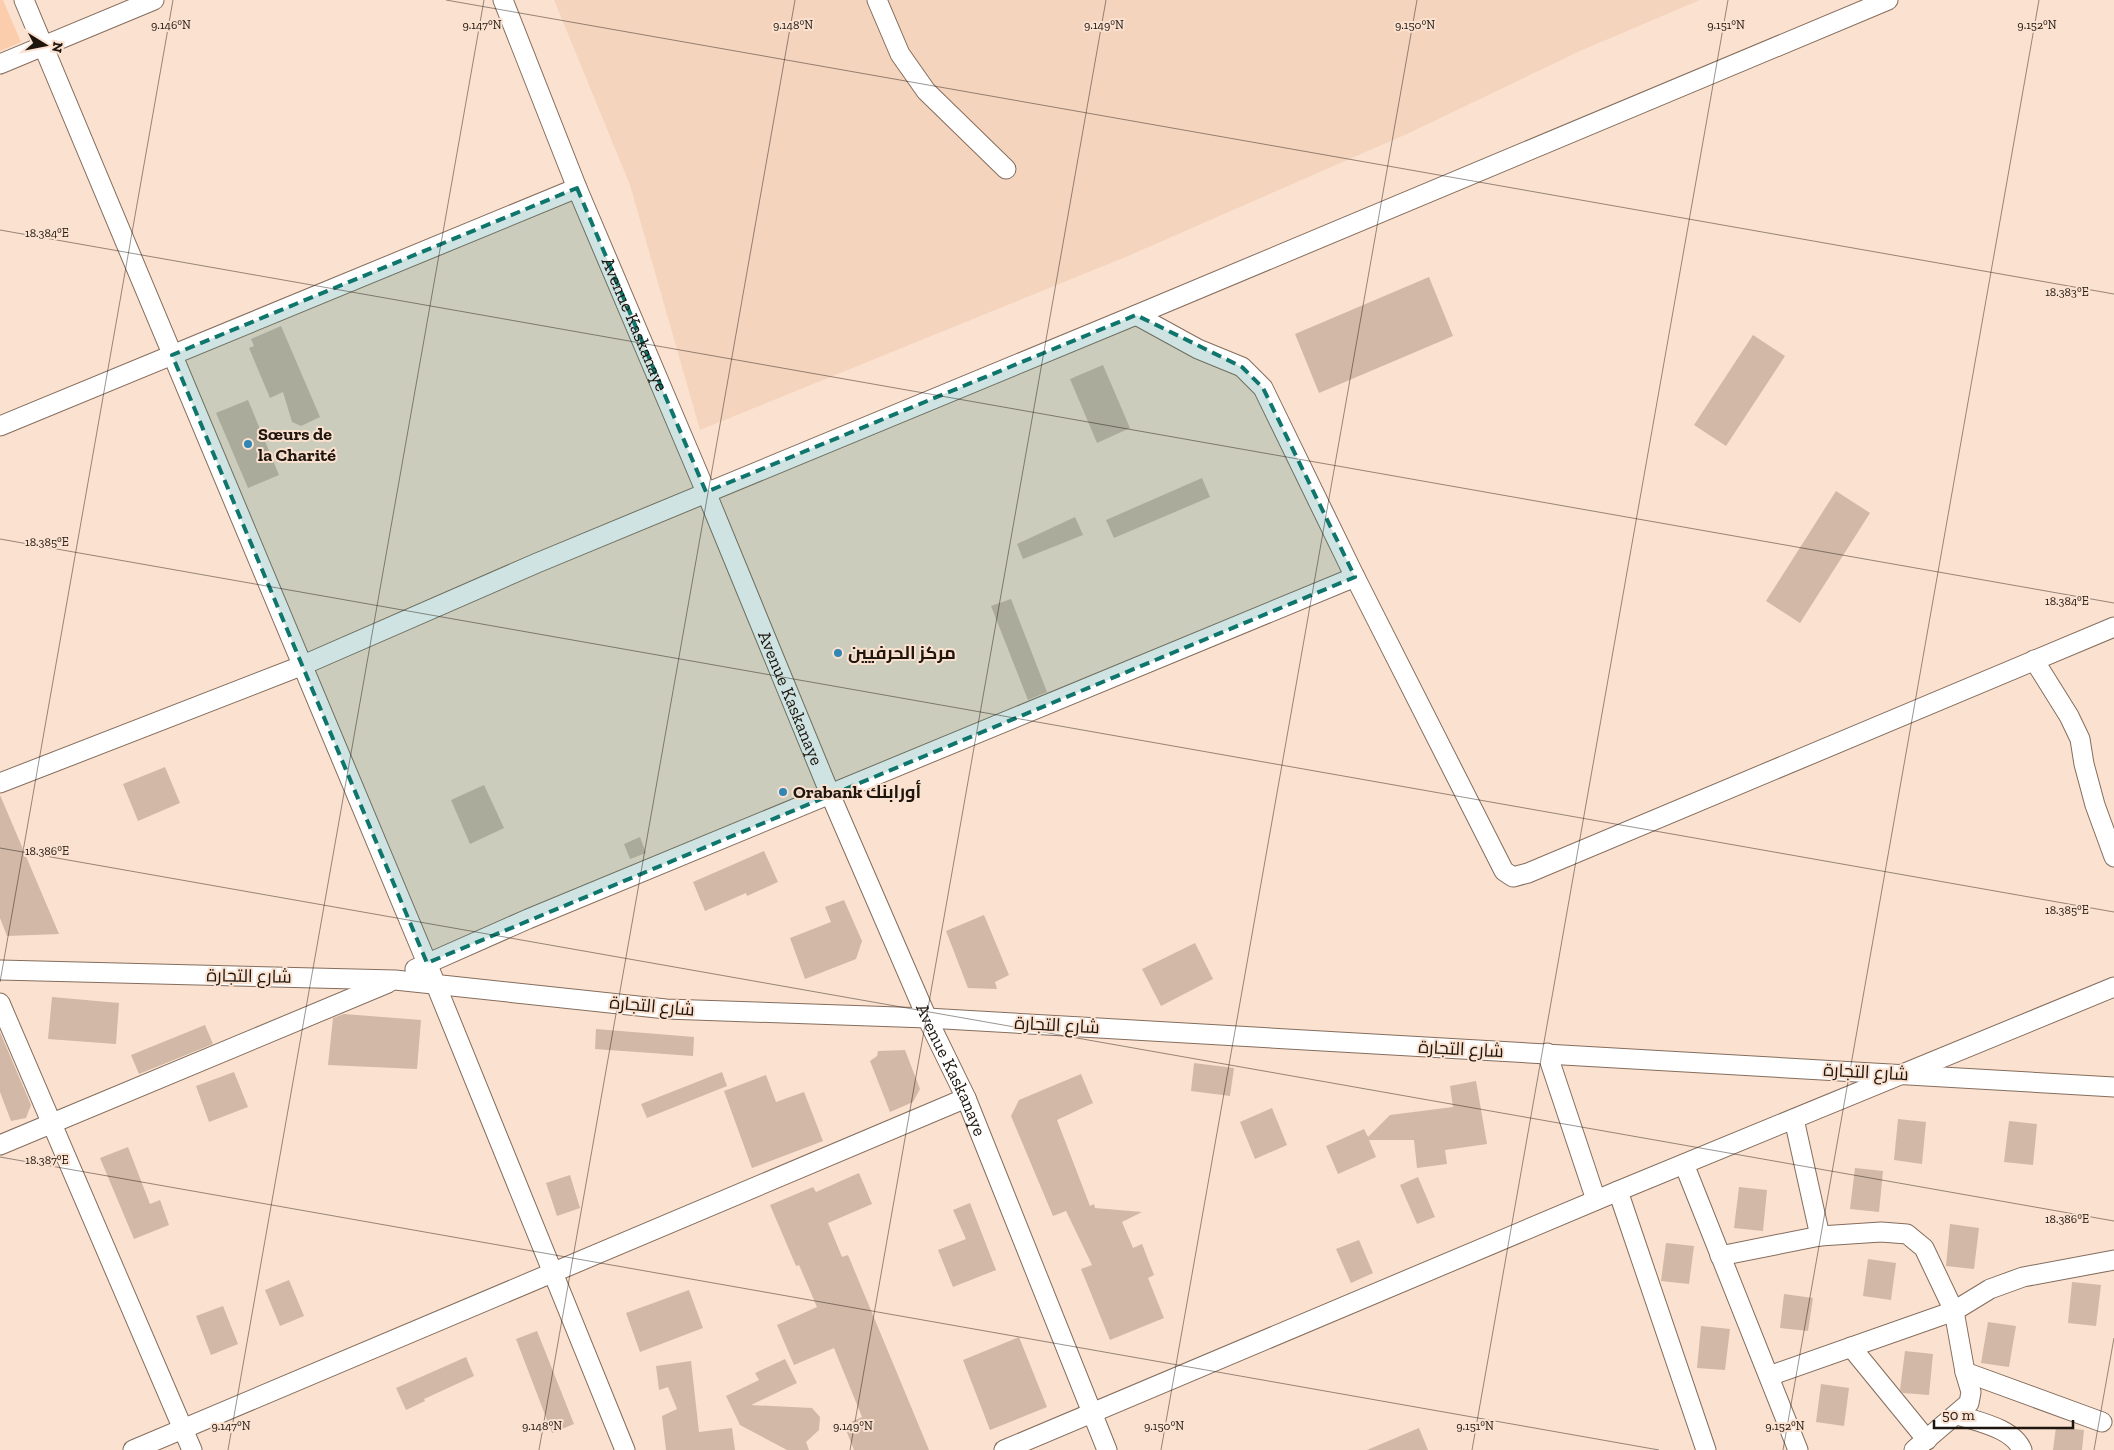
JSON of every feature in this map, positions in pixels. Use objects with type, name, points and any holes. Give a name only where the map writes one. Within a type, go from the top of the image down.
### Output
[{"type":"street","points":[[24,0],[301,666],[427,963],[625,1450]]},
{"type":"street","points":[[0,64],[154,0]]},
{"type":"street","name":"Avenue Kaskanaye","points":[[503,0],[577,188],[706,492],[830,794],[927,1018],[966,1098],[1107,1450]]},
{"type":"street","points":[[877,0],[900,54],[926,91],[1006,170]]},
{"type":"street","points":[[0,784],[301,666],[706,492],[1136,315],[1888,0]]},
{"type":"street","points":[[0,426],[577,188]]},
{"type":"street","points":[[1136,315],[1198,349],[1242,367],[1264,388],[1355,577],[1504,871],[1513,877],[1528,873],[2114,627]]},
{"type":"street","points":[[0,1145],[395,980],[427,963],[830,794],[1355,577]]},
{"type":"street","points":[[2034,660],[2069,716],[2080,739],[2084,764],[2095,805],[2114,857]]},
{"type":"street","name":"شارع التجارة","points":[[0,970],[395,980],[666,1008],[927,1018],[2114,1087]]},
{"type":"street","points":[[1004,1450],[1618,1190],[2114,987]]},
{"type":"street","points":[[0,1003],[192,1450]]},
{"type":"street","points":[[1547,1054],[1596,1200]]},
{"type":"street","points":[[133,1450],[966,1098]]},
{"type":"street","points":[[1794,1119],[1820,1236]]},
{"type":"street","points":[[1684,1164],[1798,1450]]},
{"type":"street","points":[[1618,1190],[1706,1450]]},
{"type":"street","points":[[1720,1256],[1820,1236],[1881,1232],[1907,1234],[1924,1248],[1954,1311],[1965,1372],[1971,1392],[1969,1403],[1958,1415],[1921,1445],[1851,1347]]},
{"type":"street","points":[[1769,1376],[1954,1311],[1990,1290],[2023,1277],[2114,1260]]},
{"type":"street","points":[[1965,1372],[2102,1422]]},
{"type":"street","points":[[1958,1415],[2007,1433],[2019,1442],[2022,1450]]},
{"type":"highlighted area","points":[[577,188],[706,492],[1136,315],[1242,367],[1263,388],[1355,577],[427,963],[172,355]]},
{"type":"shaded area","points":[[0,0],[3,0],[21,42],[0,51]]},
{"type":"shaded area","points":[[554,0],[1700,0],[1580,51],[1409,133],[1128,256],[700,430],[630,185]]},
{"type":"building","points":[[1429,277],[1453,336],[1319,393],[1295,334]]},
{"type":"building","points":[[281,326],[320,417],[301,426],[292,422],[283,392],[270,398],[249,348],[254,346],[251,339]]},
{"type":"building","points":[[1753,335],[1785,356],[1726,446],[1694,425]]},
{"type":"building","points":[[1103,365],[1130,428],[1097,443],[1070,379]]},
{"type":"building","name":"Sœurs de la Charité","points":[[248,400],[279,475],[248,488],[216,413]]},
{"type":"building","points":[[1202,478],[1210,497],[1114,538],[1106,520]]},
{"type":"building","points":[[1836,491],[1870,513],[1800,623],[1766,601]]},
{"type":"building","points":[[1075,517],[1083,535],[1023,559],[1017,544]]},
{"type":"building","points":[[1011,599],[1047,692],[1028,700],[991,606]]},
{"type":"building","points":[[165,767],[180,803],[138,821],[123,784]]},
{"type":"building","points":[[484,785],[504,828],[470,844],[451,800]]},
{"type":"building","points":[[0,795],[59,934],[7,936],[0,918]]},
{"type":"building","points":[[640,837],[646,853],[630,859],[624,844]]},
{"type":"building","points":[[764,851],[778,882],[747,896],[746,893],[705,911],[693,882]]},
{"type":"building","points":[[844,900],[862,941],[856,959],[805,979],[790,938],[831,922],[825,907]]},
{"type":"building","points":[[984,915],[1009,975],[995,982],[997,989],[968,988],[946,931]]},
{"type":"building","points":[[1195,943],[1213,979],[1161,1006],[1142,969]]},
{"type":"building","points":[[52,997],[119,1003],[116,1044],[48,1039]]},
{"type":"building","points":[[344,1014],[421,1020],[417,1069],[328,1065],[333,1018]]},
{"type":"building","points":[[205,1025],[213,1044],[139,1074],[131,1055]]},
{"type":"building","points":[[596,1029],[694,1037],[693,1056],[595,1049]]},
{"type":"building","points":[[0,1032],[31,1105],[26,1118],[11,1121],[0,1092]]},
{"type":"building","points":[[905,1050],[920,1089],[913,1102],[890,1112],[870,1061],[877,1056],[878,1051]]},
{"type":"building","points":[[1194,1063],[1234,1068],[1230,1096],[1191,1091]]},
{"type":"building","points":[[234,1072],[248,1107],[209,1122],[196,1086]]},
{"type":"building","points":[[722,1072],[727,1086],[647,1118],[641,1104]]},
{"type":"building","points":[[1081,1074],[1093,1103],[1057,1120],[1090,1206],[1094,1204],[1095,1208],[1142,1212],[1122,1222],[1133,1248],[1142,1244],[1154,1275],[1148,1278],[1164,1318],[1110,1340],[1081,1269],[1092,1265],[1066,1211],[1053,1216],[1011,1116],[1019,1100]]},
{"type":"building","points":[[766,1075],[776,1102],[804,1092],[823,1141],[752,1168],[724,1091]]},
{"type":"building","points":[[1476,1081],[1487,1144],[1445,1150],[1447,1164],[1417,1168],[1414,1140],[1369,1140],[1376,1157],[1338,1174],[1326,1146],[1364,1129],[1368,1137],[1390,1115],[1453,1107],[1450,1086]]},
{"type":"building","points":[[1272,1108],[1287,1145],[1255,1159],[1240,1122]]},
{"type":"building","points":[[1898,1119],[1926,1122],[1922,1164],[1894,1160]]},
{"type":"building","points":[[2009,1121],[2037,1124],[2033,1165],[2004,1162]]},
{"type":"building","points":[[128,1147],[150,1204],[160,1200],[169,1225],[134,1239],[100,1158]]},
{"type":"building","points":[[1855,1168],[1883,1171],[1879,1212],[1850,1209]]},
{"type":"building","points":[[859,1173],[872,1204],[828,1223],[842,1257],[848,1255],[929,1450],[854,1450],[844,1425],[862,1417],[834,1348],[794,1365],[777,1325],[817,1307],[799,1265],[796,1266],[770,1205],[813,1187],[816,1192]]},
{"type":"building","points":[[570,1175],[580,1208],[557,1216],[546,1183]]},
{"type":"building","points":[[1418,1177],[1435,1217],[1417,1224],[1400,1185]]},
{"type":"building","points":[[1739,1187],[1767,1190],[1763,1231],[1734,1228]]},
{"type":"building","points":[[970,1203],[996,1270],[953,1287],[938,1250],[966,1239],[953,1210]]},
{"type":"building","points":[[1950,1224],[1979,1228],[1974,1269],[1946,1266]]},
{"type":"building","points":[[1359,1240],[1373,1273],[1351,1283],[1336,1249]]},
{"type":"building","points":[[1666,1243],[1694,1246],[1689,1284],[1661,1281]]},
{"type":"building","points":[[1868,1259],[1896,1263],[1891,1300],[1863,1296]]},
{"type":"building","points":[[289,1280],[304,1316],[280,1326],[265,1290]]},
{"type":"building","points":[[2072,1282],[2101,1285],[2096,1326],[2068,1323]]},
{"type":"building","points":[[689,1290],[703,1328],[640,1352],[626,1313]]},
{"type":"building","points":[[1784,1294],[1813,1298],[1808,1331],[1780,1328]]},
{"type":"building","points":[[223,1306],[238,1344],[211,1355],[196,1316]]},
{"type":"building","points":[[1988,1322],[2016,1326],[2009,1367],[1981,1363]]},
{"type":"building","points":[[1701,1326],[1730,1329],[1725,1370],[1697,1368]]},
{"type":"building","points":[[537,1331],[574,1424],[552,1433],[516,1339]]},
{"type":"building","points":[[1019,1337],[1047,1407],[990,1430],[963,1360]]},
{"type":"building","points":[[1905,1351],[1933,1354],[1929,1395],[1903,1393],[1900,1390]]},
{"type":"building","points":[[466,1357],[474,1376],[424,1399],[425,1401],[406,1410],[396,1388]]},
{"type":"building","points":[[785,1359],[797,1383],[751,1405],[812,1408],[820,1417],[819,1430],[806,1442],[809,1450],[787,1450],[740,1425],[726,1396],[759,1380],[755,1373]]},
{"type":"building","points":[[691,1361],[699,1432],[732,1428],[735,1450],[666,1450],[662,1416],[677,1409],[668,1387],[659,1390],[656,1366]]},
{"type":"building","points":[[1821,1384],[1849,1388],[1844,1426],[1816,1422]]},
{"type":"building","points":[[2056,1427],[2084,1430],[2082,1450],[2053,1450]]},
{"type":"building","points":[[1419,1428],[1428,1450],[1367,1450]]},
{"type":"place","name":"Sœurs de la Charité","points":[[248,444]]},
{"type":"place","name":"مركز الحرفيين","points":[[838,653]]},
{"type":"place","name":"Orabank أورابنك","points":[[783,792]]}]
